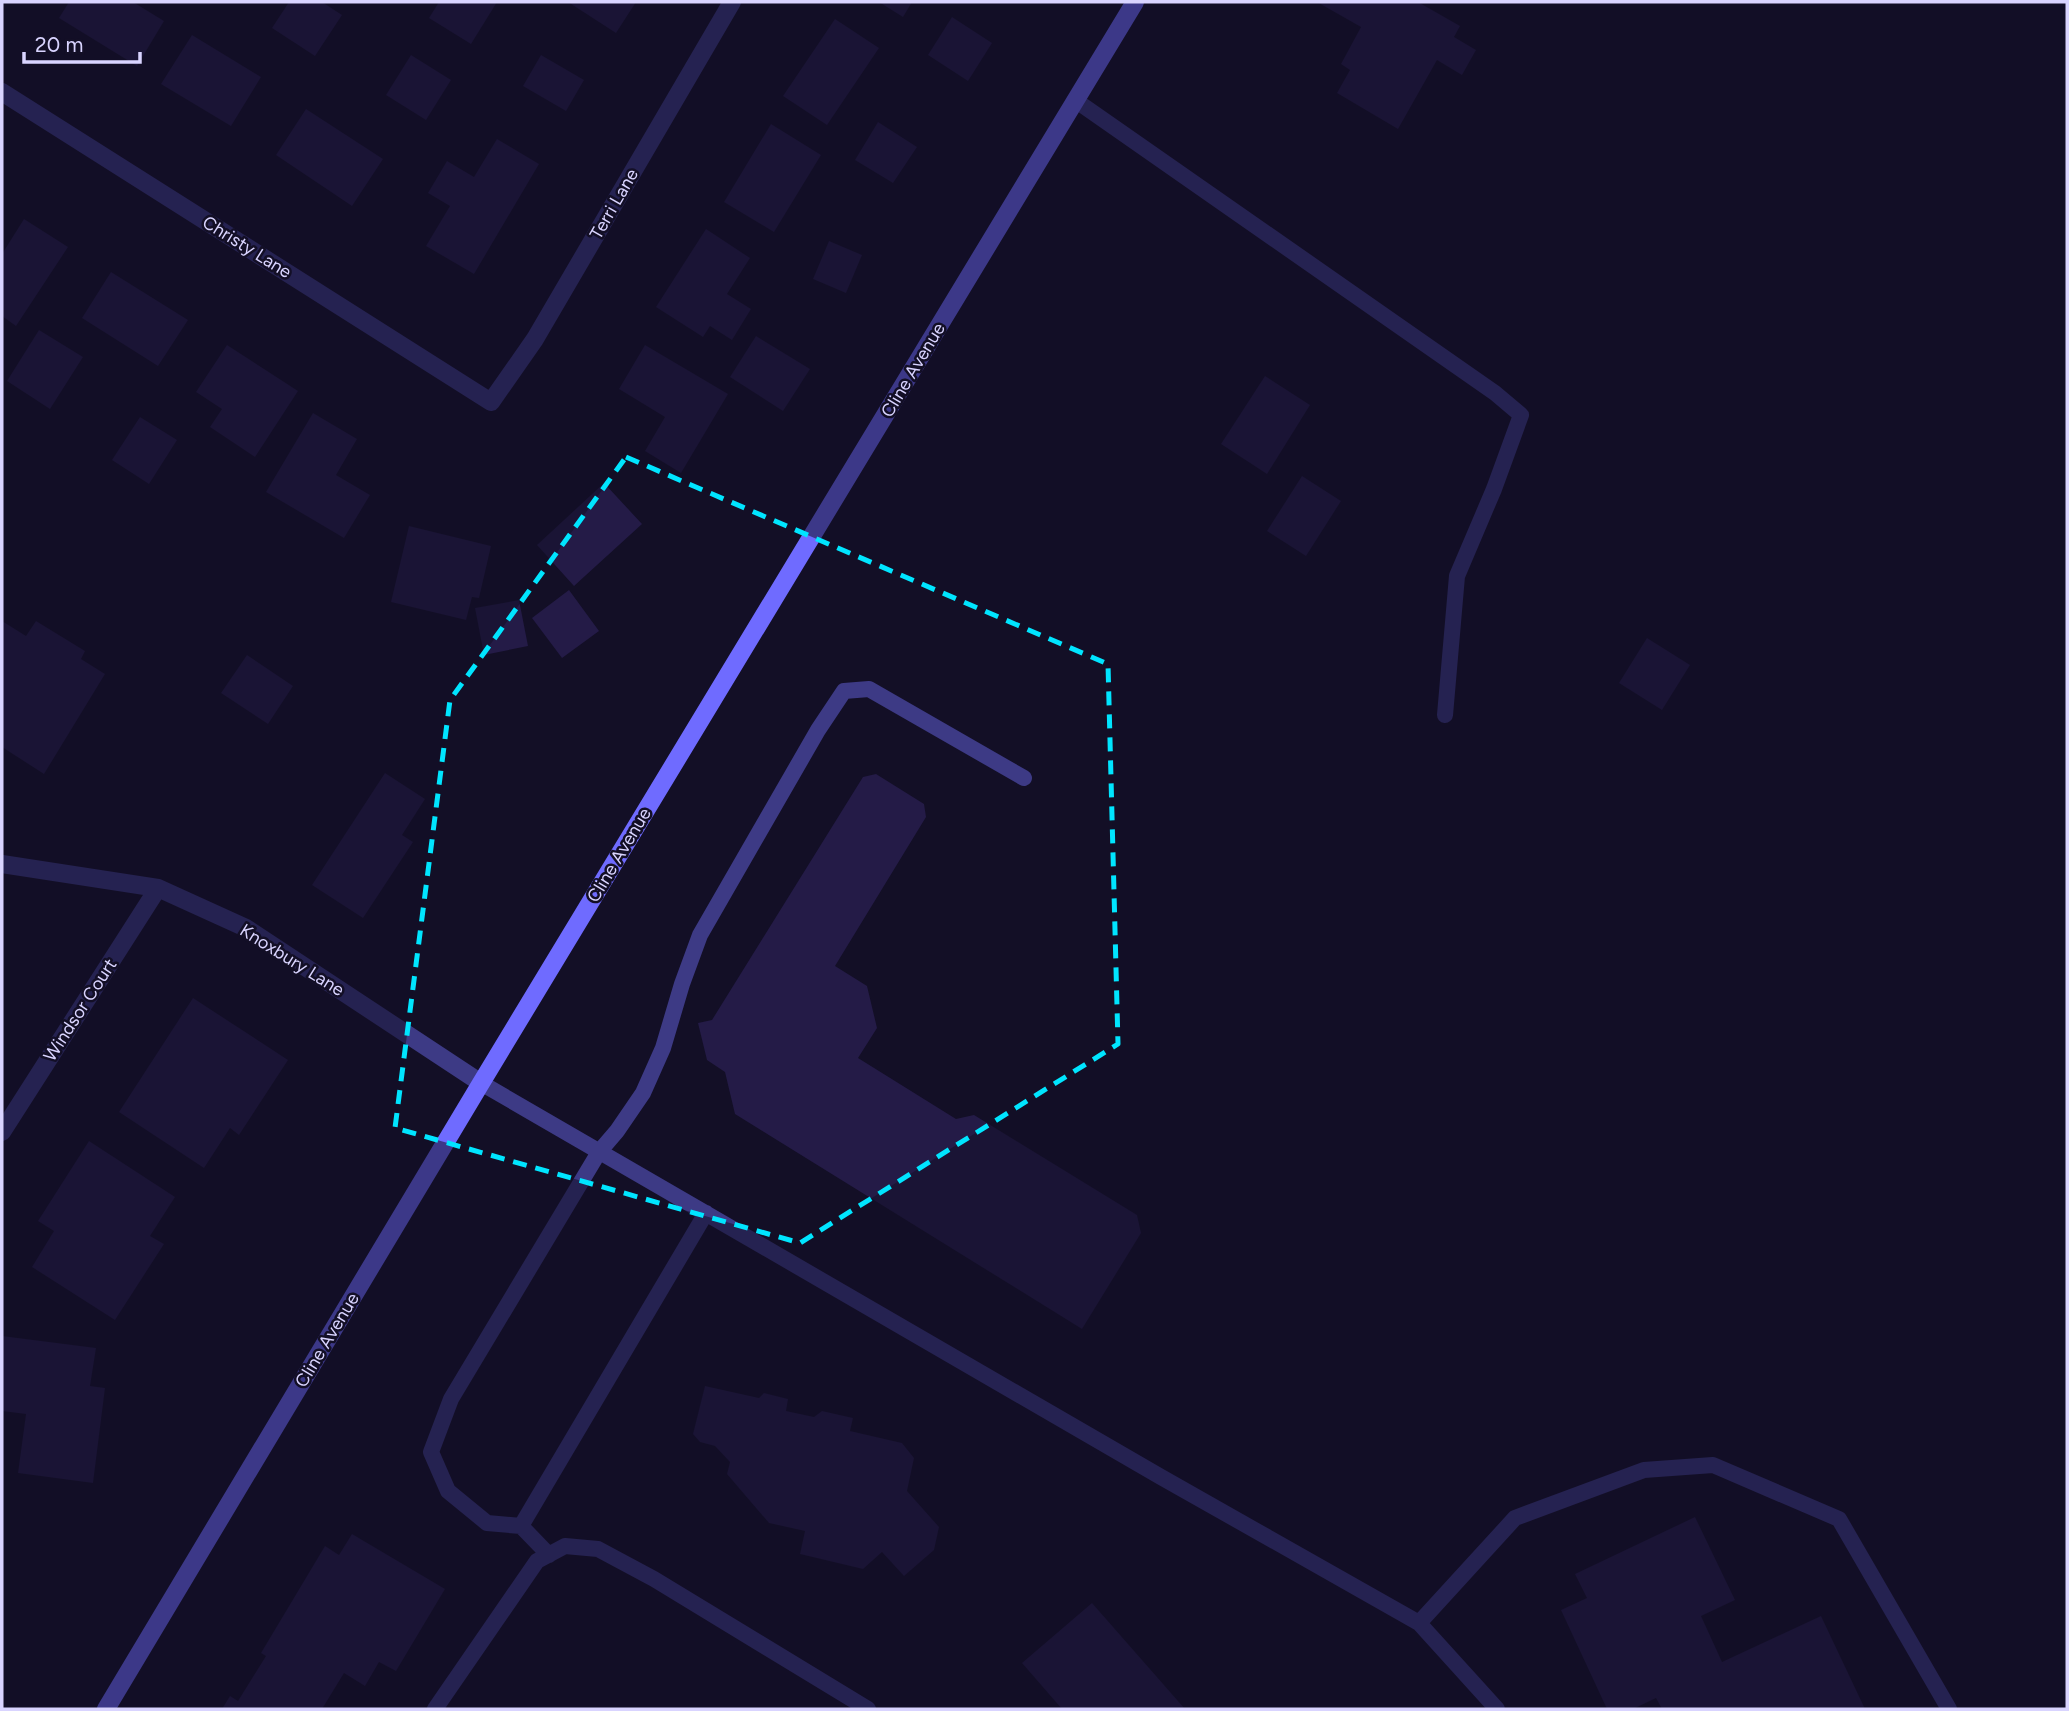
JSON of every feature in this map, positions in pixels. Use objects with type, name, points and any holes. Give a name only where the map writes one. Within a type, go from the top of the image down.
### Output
[{"type":"street","name":"Terri Lane","points":[[491,402],[535,339],[733,2]]},
{"type":"street","name":"Cline Avenue","points":[[106,1709],[1135,2]]},
{"type":"street","name":"Christy Lane","points":[[2,92],[491,402]]},
{"type":"street","name":"Knoxbury Lane","points":[[2,864],[158,888],[246,928],[481,1083]]},
{"type":"street","name":"Windsor Court","points":[[2,1132],[158,888]]},
{"type":"lane","points":[[1075,100],[1483,385],[1521,415],[1494,489],[1457,576],[1445,715]]},
{"type":"lane","points":[[549,1555],[521,1526],[487,1523],[448,1491],[431,1452],[452,1399],[599,1152],[643,1093],[663,1048],[700,935],[818,730],[844,691],[869,689],[1024,778]]},
{"type":"lane","points":[[481,1083],[1161,1477],[1419,1623],[1497,1709]]},
{"type":"lane","points":[[521,1526],[706,1213]]},
{"type":"lane","points":[[1419,1623],[1515,1518],[1644,1470],[1713,1465],[1839,1520],[1949,1709]]},
{"type":"lane","points":[[435,1709],[537,1561],[565,1546],[598,1549],[654,1579],[868,1709]]},
{"type":"highlighted area","points":[[626,457],[1108,664],[1118,1044],[800,1243],[395,1128],[450,700]]},
{"type":"building","points":[[69,2],[133,2],[164,21],[137,66],[59,18]]},
{"type":"building","points":[[289,2],[322,2],[342,15],[315,56],[272,28]]},
{"type":"building","points":[[439,2],[497,2],[471,44],[429,18]]},
{"type":"building","points":[[568,2],[636,2],[616,33]]},
{"type":"building","points":[[879,2],[912,2],[903,17]]},
{"type":"building","points":[[1317,2],[1418,2],[1460,26],[1454,37],[1476,50],[1462,75],[1437,60],[1398,129],[1337,93],[1350,70],[1341,64],[1361,27]]},
{"type":"building","points":[[952,17],[992,43],[968,81],[928,55]]},
{"type":"building","points":[[835,19],[879,48],[827,125],[783,96]]},
{"type":"building","points":[[192,35],[261,77],[231,126],[161,84]]},
{"type":"building","points":[[411,55],[451,80],[426,120],[386,95]]},
{"type":"building","points":[[541,55],[584,80],[566,111],[523,86]]},
{"type":"building","points":[[306,109],[383,159],[352,206],[276,155]]},
{"type":"building","points":[[878,122],[917,147],[893,183],[855,160]]},
{"type":"building","points":[[771,124],[821,155],[774,232],[724,202]]},
{"type":"building","points":[[497,139],[539,164],[474,274],[426,246],[450,206],[428,193],[447,161],[474,177]]},
{"type":"building","points":[[24,219],[68,247],[16,326],[2,316],[2,254]]},
{"type":"building","points":[[706,229],[750,258],[727,294],[751,309],[732,340],[710,326],[703,337],[656,307]]},
{"type":"building","points":[[829,241],[862,255],[846,293],[813,279]]},
{"type":"building","points":[[111,272],[188,320],[158,366],[82,318]]},
{"type":"building","points":[[39,330],[83,357],[50,409],[7,381]]},
{"type":"building","points":[[756,336],[810,369],[783,411],[730,377]]},
{"type":"building","points":[[227,345],[298,391],[255,457],[210,427],[222,409],[196,392]]},
{"type":"building","points":[[645,345],[728,394],[681,473],[645,451],[665,417],[619,389]]},
{"type":"building","points":[[1265,376],[1310,405],[1267,474],[1221,444]]},
{"type":"building","points":[[313,413],[357,439],[336,475],[370,495],[344,538],[266,492]]},
{"type":"building","points":[[140,417],[177,440],[149,484],[112,460]]},
{"type":"building","points":[[1302,476],[1341,501],[1306,556],[1267,531]]},
{"type":"building","points":[[604,483],[642,524],[574,586],[537,545]]},
{"type":"building","points":[[409,526],[491,546],[479,598],[472,597],[466,620],[391,602]]},
{"type":"building","points":[[569,590],[599,631],[562,658],[532,618]]},
{"type":"building","points":[[519,600],[528,646],[484,655],[475,608]]},
{"type":"building","points":[[2,621],[26,636],[36,621],[85,651],[81,659],[105,674],[44,774],[2,747]]},
{"type":"building","points":[[1647,638],[1690,665],[1662,710],[1619,683]]},
{"type":"building","points":[[247,655],[293,686],[268,724],[221,693]]},
{"type":"building","points":[[385,773],[425,799],[402,835],[413,842],[363,918],[312,885]]},
{"type":"building","points":[[876,774],[924,804],[926,817],[835,966],[867,986],[877,1028],[858,1058],[956,1119],[974,1115],[1137,1215],[1141,1233],[1082,1329],[735,1114],[725,1072],[707,1060],[698,1023],[712,1020],[863,777]]},
{"type":"building","points":[[193,998],[288,1060],[239,1135],[230,1128],[204,1168],[119,1112]]},
{"type":"building","points":[[89,1141],[175,1197],[150,1236],[164,1244],[115,1320],[32,1267],[54,1231],[38,1221]]},
{"type":"building","points":[[2,1336],[96,1348],[90,1386],[105,1388],[93,1483],[18,1473],[26,1414],[2,1411]]},
{"type":"building","points":[[705,1386],[759,1398],[764,1393],[788,1399],[786,1411],[814,1417],[822,1411],[853,1418],[850,1431],[902,1443],[914,1458],[907,1491],[939,1527],[934,1550],[904,1576],[882,1552],[863,1569],[800,1554],[805,1531],[769,1523],[727,1474],[730,1462],[715,1446],[700,1442],[693,1434]]},
{"type":"building","points":[[1695,1517],[1735,1600],[1701,1616],[1722,1662],[1821,1616],[1865,1709],[1662,1709],[1656,1698],[1633,1709],[1607,1709],[1561,1610],[1587,1598],[1575,1574]]},
{"type":"building","points":[[352,1534],[445,1589],[396,1671],[379,1662],[365,1686],[344,1673],[322,1709],[222,1709],[230,1696],[238,1701],[266,1656],[261,1653],[325,1546],[339,1555]]},
{"type":"building","points":[[1092,1603],[1185,1709],[1062,1709],[1022,1663]]}]
